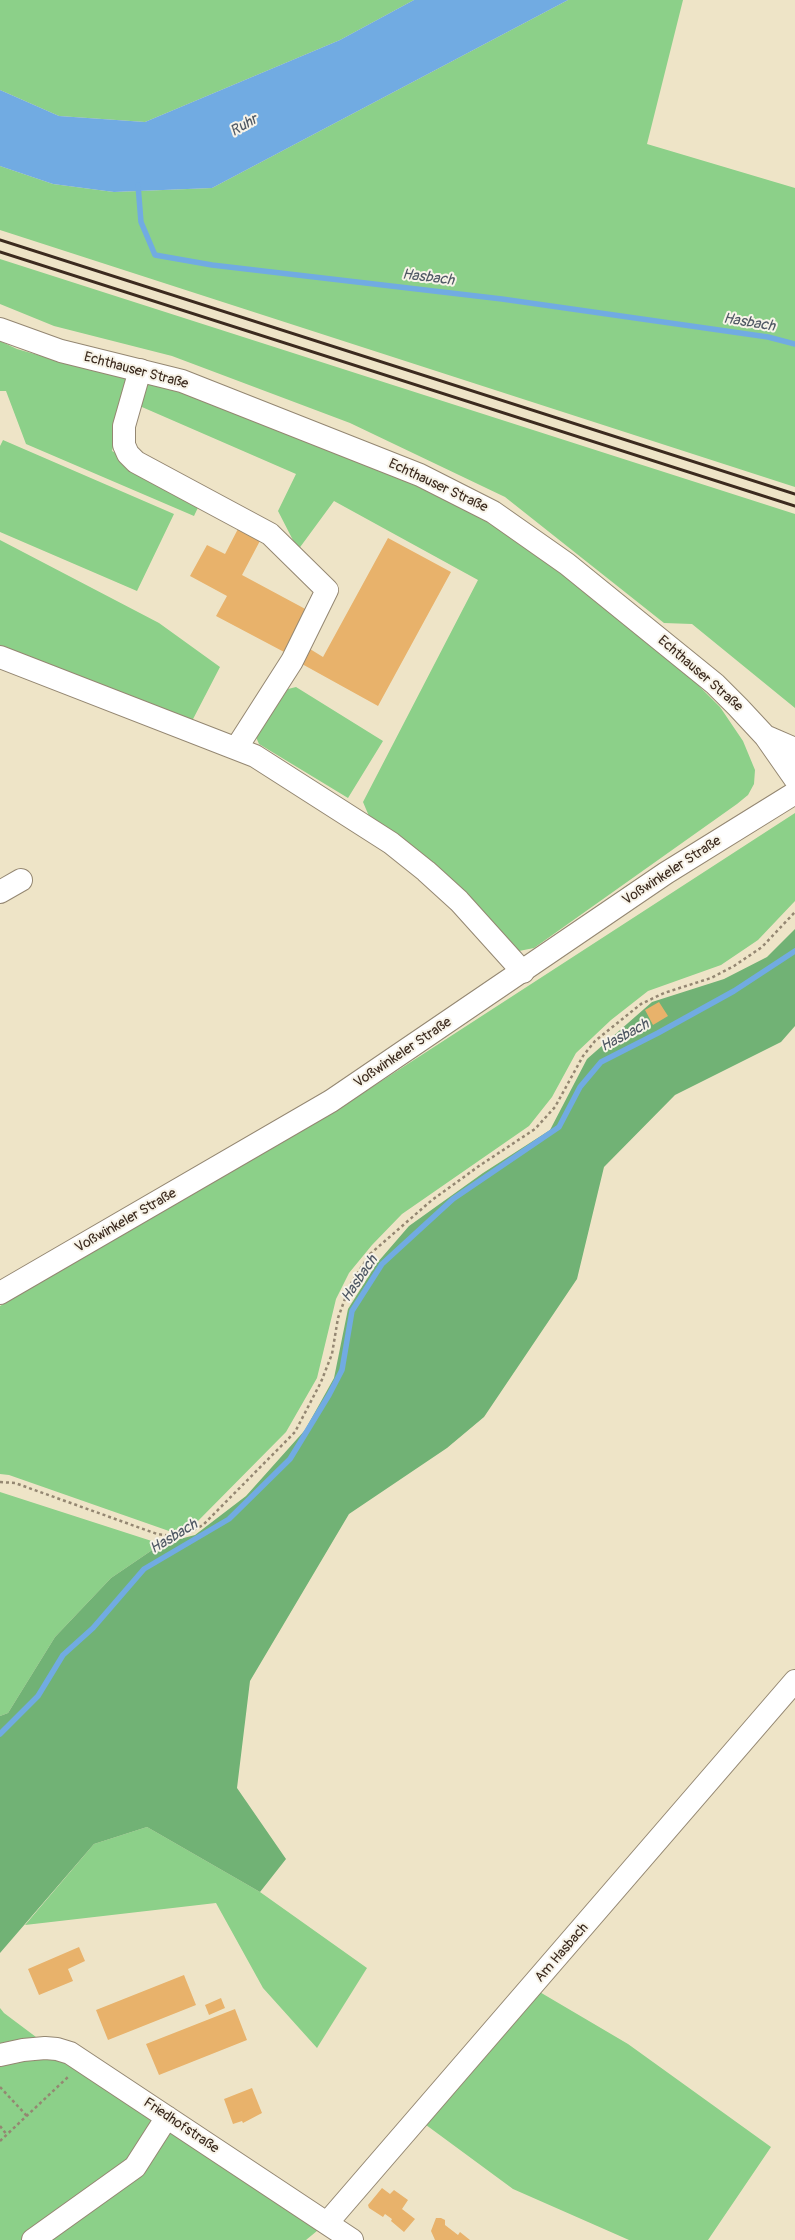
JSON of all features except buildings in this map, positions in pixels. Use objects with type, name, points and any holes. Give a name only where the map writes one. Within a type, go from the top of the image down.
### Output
[{"type":"main road","name":"Echthauser Straße","points":[[0,329],[61,351],[140,370],[189,384],[420,475],[493,512],[562,560],[686,660],[738,706],[765,736],[795,779]]},
{"type":"main road","points":[[140,370],[124,426],[124,445],[128,454],[136,462],[270,534],[328,590],[292,661],[237,747]]},
{"type":"main road","points":[[0,657],[237,747],[255,756],[391,843],[426,871],[459,902],[523,972]]},
{"type":"main road","points":[[765,736],[795,749]]},
{"type":"main road","name":"Voßwinkeler Straße","points":[[0,1293],[331,1101],[523,972],[666,873],[795,793]]},
{"type":"main road","points":[[0,892],[21,880]]},
{"type":"main road","name":"Am Hasbach","points":[[327,2223],[795,1681]]},
{"type":"main road","name":"Friedhofstraße","points":[[0,2055],[23,2050],[57,2049],[70,2053],[352,2240]]},
{"type":"main road","points":[[33,2240],[135,2167],[167,2117]]},
{"type":"path","points":[[0,1482],[15,1483],[158,1534],[172,1536],[183,1534],[203,1525],[295,1432],[321,1382],[332,1354],[338,1318],[350,1285],[370,1254],[432,1200],[478,1166],[535,1129],[555,1108],[583,1056],[595,1041],[641,1004],[664,993],[711,978],[734,966],[762,947],[795,912]]},
{"type":"path","points":[[0,2141],[84,2062]]},
{"type":"path","points":[[0,2087],[27,2116]]},
{"type":"path","points":[[0,2126],[7,2135]]},
{"type":"green space","points":[[0,0],[414,0],[340,40],[145,122],[59,116],[0,90]]},
{"type":"green space","points":[[568,0],[683,0],[647,144],[795,188],[795,487],[0,230],[0,166],[53,184],[114,192],[212,188]]},
{"type":"green space","points":[[0,259],[795,514],[795,708],[692,624],[664,623],[505,497],[350,423],[172,356],[54,326],[0,304]]},
{"type":"green space","points":[[0,341],[17,349],[59,361],[122,375],[128,382],[128,387],[112,451],[202,499],[194,516],[26,444],[6,391],[0,391]]},
{"type":"green space","points":[[153,382],[272,426],[360,461],[442,497],[482,517],[520,540],[682,669],[720,707],[743,741],[755,770],[754,784],[748,795],[534,948],[519,951],[374,828],[363,802],[478,580],[334,501],[298,550],[278,511],[296,474],[135,404],[145,385]]},
{"type":"green space","points":[[3,440],[174,514],[137,591],[0,532],[0,446]]},
{"type":"green space","points":[[0,540],[159,623],[220,667],[191,723],[0,652]]},
{"type":"green space","points":[[296,687],[383,741],[348,798],[259,744],[256,737],[288,689]]},
{"type":"green space","points":[[795,813],[795,901],[758,940],[721,965],[648,991],[611,1020],[576,1053],[552,1097],[529,1126],[402,1214],[372,1245],[349,1273],[336,1299],[317,1378],[286,1432],[191,1528],[169,1531],[9,1475],[0,1474],[0,1306],[346,1104]]},
{"type":"green space","points":[[795,929],[795,1026],[781,1042],[675,1095],[604,1167],[577,1279],[484,1417],[447,1448],[349,1514],[250,1681],[237,1788],[286,1859],[260,1892],[147,1827],[94,1844],[0,1953],[0,1716],[8,1713],[55,1637],[111,1578],[161,1544],[195,1535],[246,1496],[305,1430],[334,1378],[348,1309],[377,1263],[409,1226],[483,1173],[550,1130],[587,1059],[652,1002],[724,979],[767,957]]},
{"type":"green space","points":[[0,1492],[161,1544],[111,1578],[55,1637],[8,1713],[0,1716]]},
{"type":"green space","points":[[147,1827],[260,1892],[367,1968],[317,2048],[263,1988],[216,1903],[25,1925],[94,1844]]},
{"type":"green space","points":[[538,1991],[628,2044],[771,2147],[708,2240],[629,2240],[513,2189],[422,2122]]},
{"type":"green space","points":[[0,2008],[4,2013],[40,2040],[0,2044]]},
{"type":"green space","points":[[22,2058],[67,2059],[323,2226],[306,2240],[0,2240],[0,2067]]},
{"type":"water","name":"Ruhr","points":[[414,0],[568,0],[212,188],[114,192],[53,184],[0,166],[0,90],[59,116],[145,122],[340,40]]},
{"type":"waterway","name":"Hasbach","points":[[138,185],[141,222],[155,255],[212,265],[502,299],[768,337],[795,344]]},
{"type":"waterway","name":"Hasbach","points":[[0,1734],[38,1696],[63,1655],[93,1628],[144,1569],[229,1519],[290,1459],[329,1395],[342,1370],[352,1311],[382,1264],[453,1199],[559,1127],[580,1087],[601,1062],[658,1033],[734,991],[795,951]]},
{"type":"railway","points":[[0,240],[795,494]]},
{"type":"railway","points":[[0,252],[795,506]]}]
